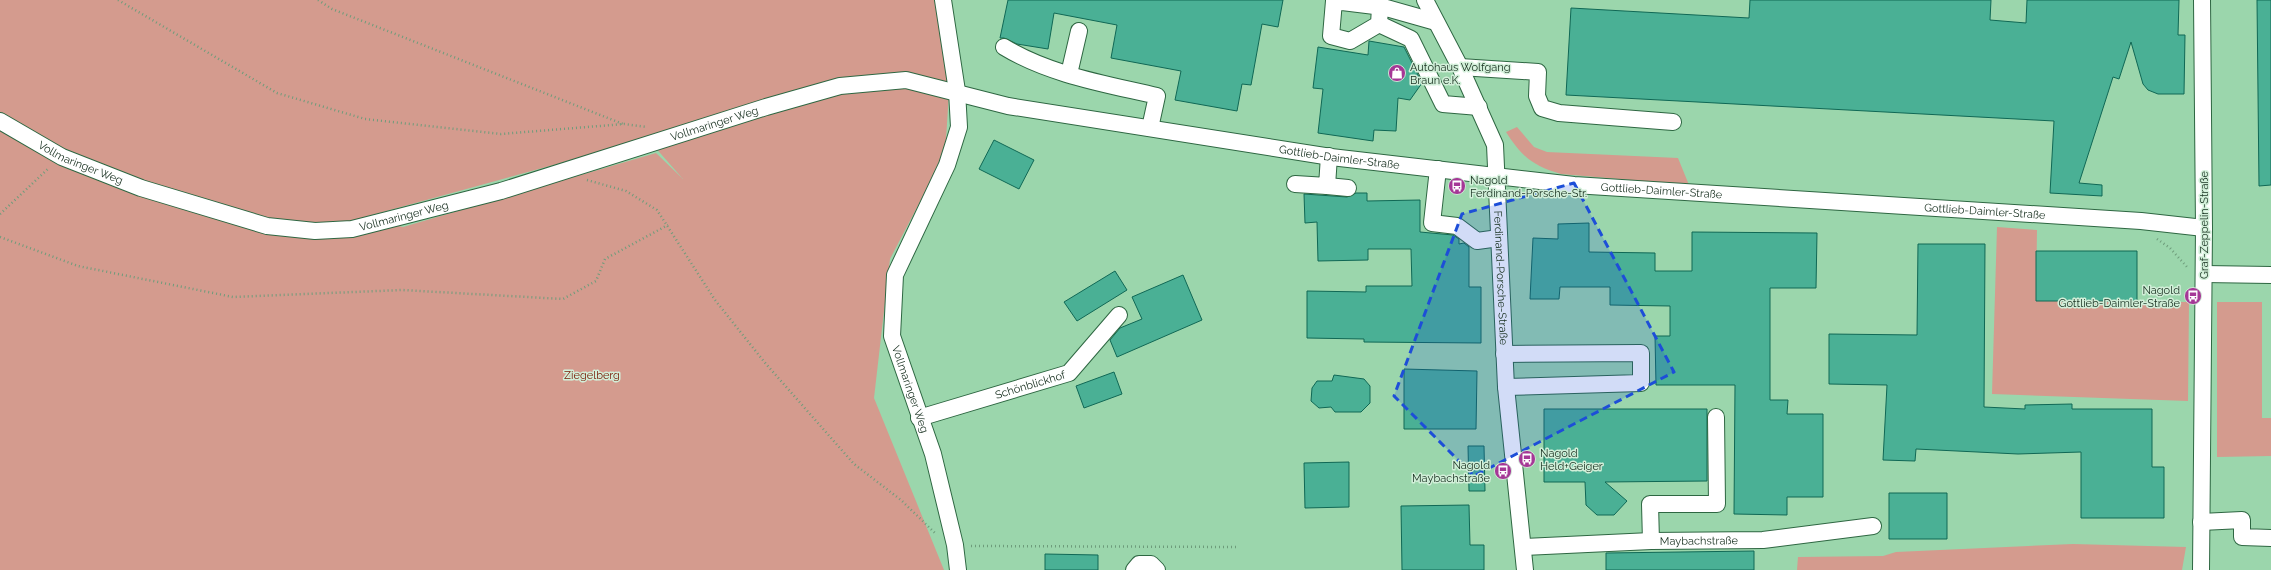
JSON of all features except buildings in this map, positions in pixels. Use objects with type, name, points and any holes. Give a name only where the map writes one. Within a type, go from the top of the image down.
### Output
[{"type":"street","points":[[943,0],[957,91]]},
{"type":"street","name":"Ferdinand-Porsche-Straße","points":[[1425,0],[1460,67],[1495,145],[1506,387],[1524,546],[1525,570]]},
{"type":"street","name":"Graf-Zeppelin-Straße","points":[[2201,570],[2197,273],[2204,228],[2202,0]]},
{"type":"street","points":[[1379,24],[1350,42],[1331,36],[1334,1],[1380,7],[1436,22]]},
{"type":"street","points":[[1379,24],[1380,7]]},
{"type":"street","points":[[1379,24],[1411,39],[1443,104],[1479,107]]},
{"type":"street","points":[[1069,74],[1079,31]]},
{"type":"street","points":[[1004,46],[1035,63],[1069,74],[1158,96],[1150,128]]},
{"type":"street","points":[[1460,67],[1538,72],[1537,96],[1542,108],[1559,114],[1673,122]]},
{"type":"street","name":"Vollmaringer Weg","points":[[0,121],[62,157],[141,188],[267,226],[315,231],[352,229],[562,173],[766,107],[840,86],[906,80],[957,91],[959,127],[947,165],[895,275],[892,336],[919,418],[933,454],[955,546],[958,570]]},
{"type":"street","name":"Gottlieb-Daimler-Straße","points":[[957,91],[1008,106],[1329,156],[1574,185],[2141,221],[2204,228]]},
{"type":"street","points":[[1327,186],[1329,156]]},
{"type":"street","points":[[1438,169],[1432,224],[1457,226],[1477,241],[1499,238]]},
{"type":"street","points":[[1295,184],[1348,188]]},
{"type":"street","points":[[2197,273],[2271,275]]},
{"type":"street","name":"Schönblickhof","points":[[919,418],[1068,373],[1119,315]]},
{"type":"street","points":[[1504,354],[1641,353],[1641,383],[1506,387]]},
{"type":"street","points":[[1651,541],[1650,504],[1717,504],[1716,417]]},
{"type":"street","points":[[2201,522],[2242,520],[2242,538],[2271,538]]},
{"type":"street","name":"Maybachstraße","points":[[1524,546],[1651,541],[1763,540],[1872,526]]},
{"type":"street","points":[[1134,570],[1139,564],[1151,564],[1157,570]]},
{"type":"path","points":[[118,0],[277,93],[365,118],[501,134],[624,124],[332,8],[318,0]]},
{"type":"path","points":[[0,214],[62,157]]},
{"type":"path","points":[[562,173],[626,191],[657,210],[668,224],[715,300],[766,364],[854,464],[902,500],[942,540],[955,546],[1238,547]]},
{"type":"path","points":[[2141,221],[2156,239],[2197,273]]},
{"type":"path","points":[[0,237],[78,266],[233,297],[402,290],[563,299],[596,281],[605,259],[668,224]]},
{"type":"highlighted area","points":[[1574,183],[1674,372],[1474,476],[1394,396],[1462,214]]},
{"type":"green space","name":"Ziegelberg","points":[[0,0],[935,0],[950,78],[945,154],[890,259],[874,398],[944,570],[0,570]],"holes":[[[646,137],[683,179],[656,153],[403,227],[361,218],[557,164]]]},
{"type":"green space","points":[[1517,127],[1534,147],[1547,152],[1678,158],[1689,185],[1561,174],[1551,171],[1536,164],[1517,148],[1506,132]]},
{"type":"green space","points":[[1997,227],[2037,230],[2036,301],[2189,302],[2188,401],[1992,394]]},
{"type":"green space","points":[[2217,302],[2262,302],[2262,418],[2271,418],[2271,456],[2217,457]]},
{"type":"green space","points":[[2073,544],[2186,547],[2182,570],[1797,570],[1798,557],[1883,556],[1896,552]]},
{"type":"place","name":"Autohaus Wolfgang Braun e.K.","points":[[1397,73]]},
{"type":"place","name":"Nagold Ferdinand-Porsche-Str.","points":[[1457,186]]},
{"type":"place","name":"Nagold Gottlieb-Daimler-Straße","points":[[2193,296]]},
{"type":"place","name":"Nagold Held+Geiger","points":[[1527,459]]},
{"type":"place","name":"Nagold Maybachstraße","points":[[1503,471]]}]
